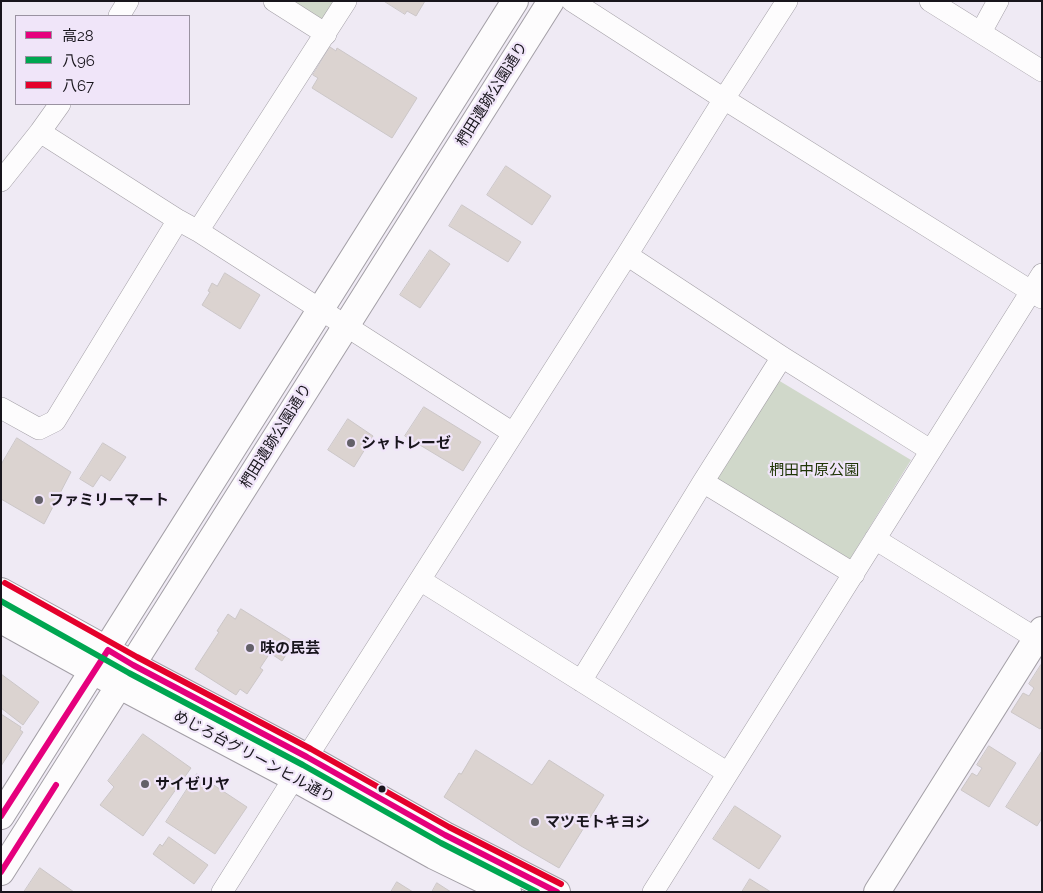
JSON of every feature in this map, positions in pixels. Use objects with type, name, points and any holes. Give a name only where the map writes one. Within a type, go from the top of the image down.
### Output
[{"type":"street","points":[[120,15],[128,1]]},
{"type":"street","points":[[274,1],[326,34]]},
{"type":"street","points":[[198,231],[346,1]]},
{"type":"street","name":"椚田遺跡公園通り","points":[[1,816],[108,650],[516,1]]},
{"type":"street","name":"椚田遺跡公園通り","points":[[1,872],[551,1]]},
{"type":"street","points":[[572,1],[724,99],[1038,288],[930,450],[653,892]]},
{"type":"street","points":[[222,892],[787,1]]},
{"type":"street","points":[[930,1],[1042,71]]},
{"type":"street","points":[[981,32],[998,1]]},
{"type":"street","points":[[1,181],[59,105]]},
{"type":"street","points":[[40,132],[514,433]]},
{"type":"street","points":[[1,408],[39,429],[55,421],[178,220]]},
{"type":"street","points":[[626,254],[782,358],[930,450]]},
{"type":"street","points":[[581,681],[703,482],[782,358]]},
{"type":"street","points":[[703,482],[854,574]]},
{"type":"street","points":[[875,539],[1040,637],[884,889]]},
{"type":"street","points":[[420,580],[728,773]]},
{"type":"street","name":"めじろ台グリーンヒル通り","points":[[1,591],[108,650],[126,675]]},
{"type":"street","name":"めじろ台グリーンヒル通り","points":[[1,620],[93,671],[126,675],[300,767],[445,835],[557,892]]},
{"type":"street","name":"めじろ台グリーンヒル通り","points":[[300,767],[434,856],[508,892]]},
{"type":"green space","points":[[274,1],[346,1],[326,34]]},
{"type":"green space","name":"椚田中原公園","points":[[778,380],[911,460],[850,559],[717,480]]},
{"type":"building","points":[[384,1],[425,1],[416,16],[407,11],[405,14]]},
{"type":"building","points":[[330,47],[336,51],[337,48],[417,98],[392,138],[312,88],[318,78],[313,75]]},
{"type":"building","points":[[506,166],[551,196],[532,225],[487,195]]},
{"type":"building","points":[[462,205],[521,242],[508,262],[449,226]]},
{"type":"building","points":[[430,250],[450,264],[420,308],[400,295]]},
{"type":"building","points":[[225,273],[260,295],[240,329],[202,305],[210,292],[208,291],[212,283],[217,286]]},
{"type":"building","points":[[424,407],[481,442],[463,471],[405,436]]},
{"type":"building","name":"シャトレーゼ","points":[[348,419],[373,436],[354,467],[328,450]]},
{"type":"building","points":[[17,438],[71,472],[44,524],[1,499],[1,465]]},
{"type":"building","points":[[103,443],[126,457],[110,481],[101,475],[93,487],[80,479]]},
{"type":"building","name":"味の民芸","points":[[241,609],[294,642],[282,661],[270,653],[260,668],[263,670],[247,694],[240,689],[236,695],[195,669],[219,632],[217,631],[228,614],[235,619]]},
{"type":"building","points":[[1041,665],[1042,726],[1040,729],[1011,712],[1023,693],[1029,696],[1034,688],[1029,684]]},
{"type":"building","points":[[1,674],[39,702],[23,725],[1,708]]},
{"type":"building","points":[[1,714],[21,727],[20,730],[23,732],[1,766]]},
{"type":"building","name":"サイゼリヤ","points":[[143,734],[191,768],[143,836],[100,805],[114,787],[108,781]]},
{"type":"building","points":[[989,746],[1016,763],[989,807],[961,790],[972,773],[977,776],[982,768],[977,765]]},
{"type":"building","name":"マツモトキヨシ","points":[[476,750],[532,785],[549,760],[604,795],[559,868],[444,797]]},
{"type":"building","points":[[1042,751],[1042,818],[1037,826],[1006,807]]},
{"type":"building","points":[[197,774],[247,807],[215,854],[166,822]]},
{"type":"building","points":[[735,806],[781,836],[759,869],[713,839]]},
{"type":"building","points":[[169,837],[208,865],[194,884],[153,854],[160,844],[162,846]]},
{"type":"building","points":[[40,868],[74,892],[24,892]]},
{"type":"building","points":[[750,879],[771,892],[742,892]]},
{"type":"building","points":[[397,882],[413,892],[391,892]]},
{"type":"building","points":[[437,883],[451,892],[432,892]]},
{"type":"transit line","name":"八67","points":[[5,583],[137,657],[311,749],[449,827],[561,884]]},
{"type":"transit line","name":"八96","points":[[1,601],[129,673],[303,765],[441,843],[537,892]]},
{"type":"transit line","name":"高28","points":[[1,816],[108,650],[307,757],[445,835],[557,892]]},
{"type":"transit line","name":"高28","points":[[1,872],[56,785]]},
{"type":"place","name":"シャトレーゼ","points":[[351,443]]},
{"type":"place","name":"ファミリーマート","points":[[39,500]]},
{"type":"place","name":"味の民芸","points":[[250,648]]},
{"type":"place","name":"サイゼリヤ","points":[[145,784]]},
{"type":"place","name":"マツモトキヨシ","points":[[535,822]]}]
